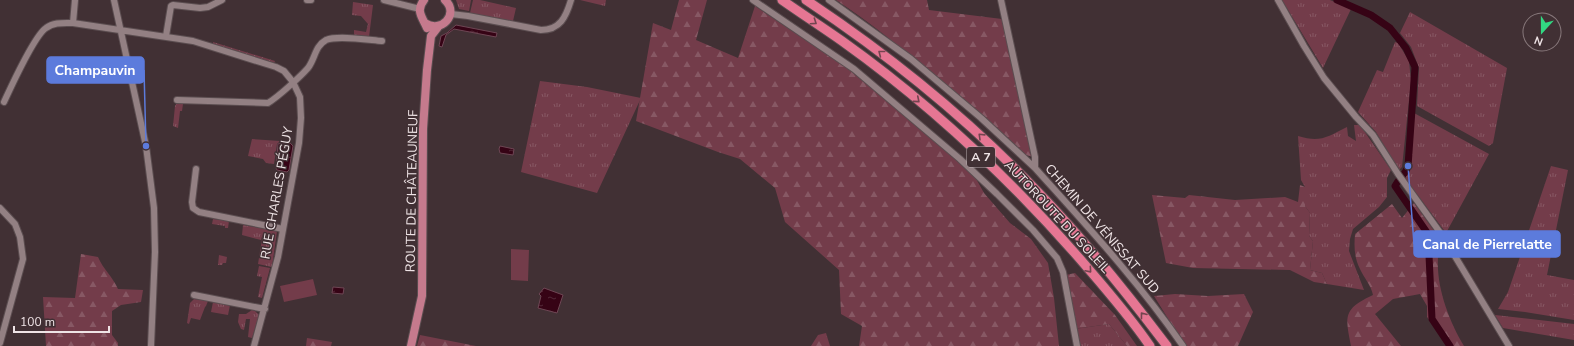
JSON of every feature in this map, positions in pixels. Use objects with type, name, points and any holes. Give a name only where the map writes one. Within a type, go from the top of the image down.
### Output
[{"type":"highway","name":"AUTOROUTE DU SOLEIL","points":[[782,0],[842,41],[896,82],[959,135],[1055,230],[1107,290],[1150,346]]},
{"type":"highway","name":"AUTOROUTE DU SOLEIL","points":[[806,0],[849,29],[914,79],[972,128],[1037,190],[1090,248],[1167,346]]},
{"type":"main road","points":[[424,0],[420,9],[420,17],[431,36],[438,27],[446,22],[450,14],[450,8],[445,0]]},
{"type":"main road","points":[[425,24],[438,27]]},
{"type":"main road","name":"ROUTE DE CHÂTEAUNEUF","points":[[411,346],[422,296],[423,129],[431,36]]},
{"type":"street","points":[[73,23],[75,0]]},
{"type":"street","points":[[114,0],[146,146],[154,208],[155,252],[151,346]]},
{"type":"street","points":[[166,36],[171,6],[200,8],[208,7],[222,0]]},
{"type":"street","points":[[384,0],[420,9]]},
{"type":"street","points":[[450,14],[487,19],[541,30],[549,30],[555,28],[564,17],[570,0]]},
{"type":"street","points":[[753,0],[854,69],[960,160],[1033,230],[1057,258],[1063,272],[1077,346]]},
{"type":"street","points":[[829,0],[911,59],[981,118],[1035,168]]},
{"type":"street","name":"CHEMIN DE VÉNISSAT SUD","points":[[1001,0],[1035,157],[1035,168],[1078,214],[1125,270],[1183,346]]},
{"type":"street","points":[[1278,0],[1324,78],[1373,135],[1403,182],[1444,238],[1509,346]]},
{"type":"street","name":"RUE CHARLES PÉGUY","points":[[4,102],[35,41],[47,27],[59,22],[194,41],[276,67],[284,71],[293,82],[300,97],[301,118],[299,143],[278,257],[254,346]]},
{"type":"street","points":[[177,100],[268,103],[275,99],[308,68],[319,46],[328,39],[356,38],[382,41]]},
{"type":"street","points":[[196,169],[192,202],[193,208],[199,212],[283,229]]},
{"type":"street","points":[[0,208],[15,224],[20,237],[23,259],[0,343]]},
{"type":"street","points":[[194,295],[265,309]]},
{"type":"green space","points":[[456,0],[471,0],[469,11],[459,9]]},
{"type":"green space","points":[[473,0],[480,0],[516,8],[513,21],[470,13]]},
{"type":"green space","points":[[580,0],[606,0],[605,6]]},
{"type":"green space","points":[[679,0],[707,0],[696,40],[738,58],[755,6],[853,72],[925,131],[974,175],[984,193],[1010,223],[1031,239],[1048,263],[1054,298],[1059,346],[859,346],[862,326],[841,314],[839,270],[785,222],[775,188],[740,159],[636,121],[653,23],[671,30]]},
{"type":"green space","points":[[836,0],[927,0],[929,10],[1002,19],[1034,157],[1021,154],[908,54],[861,17]]},
{"type":"green space","points":[[1282,0],[1330,0],[1351,9],[1323,68]]},
{"type":"green space","points":[[353,2],[373,5],[369,37],[354,35],[354,30],[366,32],[368,24],[361,16],[352,15]]},
{"type":"green space","points":[[1410,12],[1507,68],[1493,143],[1489,146],[1417,106],[1419,68],[1411,47],[1400,33]]},
{"type":"green space","points":[[213,42],[275,61],[274,63],[213,44]]},
{"type":"green space","points":[[1395,42],[1398,43],[1409,61],[1411,81],[1402,167],[1399,170],[1376,132],[1358,112],[1377,70],[1383,72]]},
{"type":"green space","points":[[540,81],[587,87],[641,98],[597,193],[521,172]]},
{"type":"green space","points":[[177,103],[183,104],[182,111],[180,111],[178,128],[173,126],[175,106]]},
{"type":"green space","points":[[1414,113],[1489,154],[1446,233],[1405,178],[1409,172]]},
{"type":"green space","points":[[1354,125],[1360,125],[1391,170],[1387,178],[1387,197],[1379,207],[1353,229],[1350,239],[1349,251],[1364,290],[1327,284],[1322,273],[1310,270],[1313,241],[1309,236],[1310,213],[1305,206],[1305,187],[1301,180],[1298,136],[1318,139],[1329,136],[1347,127],[1348,136],[1356,141]]},
{"type":"green space","points":[[252,139],[280,141],[277,144],[274,164],[266,163],[263,159],[248,156]]},
{"type":"green space","points":[[1551,166],[1568,170],[1547,275],[1574,280],[1574,320],[1498,309],[1508,292]]},
{"type":"green space","points":[[1300,185],[1305,187],[1305,206],[1310,213],[1309,236],[1313,241],[1310,270],[1322,273],[1327,284],[1314,282],[1290,270],[1193,268],[1166,263],[1152,195],[1185,198],[1189,195],[1235,200],[1285,197],[1298,202]]},
{"type":"green space","points":[[1414,203],[1442,242],[1438,257],[1441,292],[1453,326],[1464,346],[1447,346],[1427,317],[1427,306],[1420,294],[1393,299],[1375,314],[1401,346],[1351,346],[1347,320],[1348,314],[1356,305],[1373,295],[1371,288],[1358,265],[1355,247],[1355,234],[1392,204],[1402,218]]},
{"type":"green space","points":[[213,219],[229,221],[228,228],[225,228],[225,226],[212,224]]},
{"type":"green space","points":[[243,225],[277,231],[272,267],[258,264],[263,233],[261,240],[242,235]]},
{"type":"green space","points":[[511,249],[529,250],[528,281],[511,280]]},
{"type":"green space","points":[[81,254],[98,257],[118,289],[143,290],[141,302],[121,305],[112,311],[112,335],[118,343],[118,346],[46,346],[43,297],[75,298]]},
{"type":"green space","points":[[219,255],[227,257],[226,263],[218,265]]},
{"type":"green space","points":[[259,266],[270,268],[262,298],[258,297],[262,277],[257,276]]},
{"type":"green space","points":[[1075,273],[1115,315],[1137,346],[1127,346],[1109,324],[1075,329],[1066,275]]},
{"type":"green space","points":[[313,279],[317,295],[284,302],[280,286]]},
{"type":"green space","points":[[1175,294],[1208,296],[1244,294],[1253,312],[1238,346],[1185,346],[1154,296]]},
{"type":"green space","points":[[194,299],[208,301],[200,320],[191,318],[189,324],[187,323],[190,303]]},
{"type":"green space","points":[[213,302],[230,305],[228,315],[211,312]]},
{"type":"green space","points":[[252,310],[259,315],[252,338],[248,337],[250,319],[246,319],[244,330],[241,329],[238,322],[239,314],[246,314]]},
{"type":"green space","points":[[1495,315],[1574,324],[1574,340],[1503,328]]},
{"type":"green space","points":[[1109,324],[1127,346],[1079,346],[1075,329]]},
{"type":"green space","points":[[826,333],[830,346],[811,346],[818,335]]},
{"type":"green space","points":[[420,335],[476,346],[417,346]]},
{"type":"green space","points":[[307,338],[332,342],[331,346],[306,346]]},
{"type":"water","points":[[456,25],[497,33],[496,37],[454,29],[446,35],[442,47],[439,46],[441,36]]},
{"type":"water","points":[[290,143],[293,146],[289,170],[287,172],[277,170],[276,168],[278,144]]},
{"type":"water","points":[[500,146],[514,149],[513,155],[500,153]]},
{"type":"water","points":[[333,287],[344,288],[343,294],[332,293]]},
{"type":"water","points":[[544,288],[563,295],[557,313],[538,308],[541,296],[539,294]]},
{"type":"waterway","points":[[1337,0],[1371,15],[1390,28],[1406,48],[1415,67],[1408,166],[1395,186],[1428,234],[1432,319],[1450,346]]},
{"type":"place","name":"Champauvin","points":[[146,146]]},
{"type":"place","name":"Canal de Pierrelatte","points":[[1408,166]]}]
